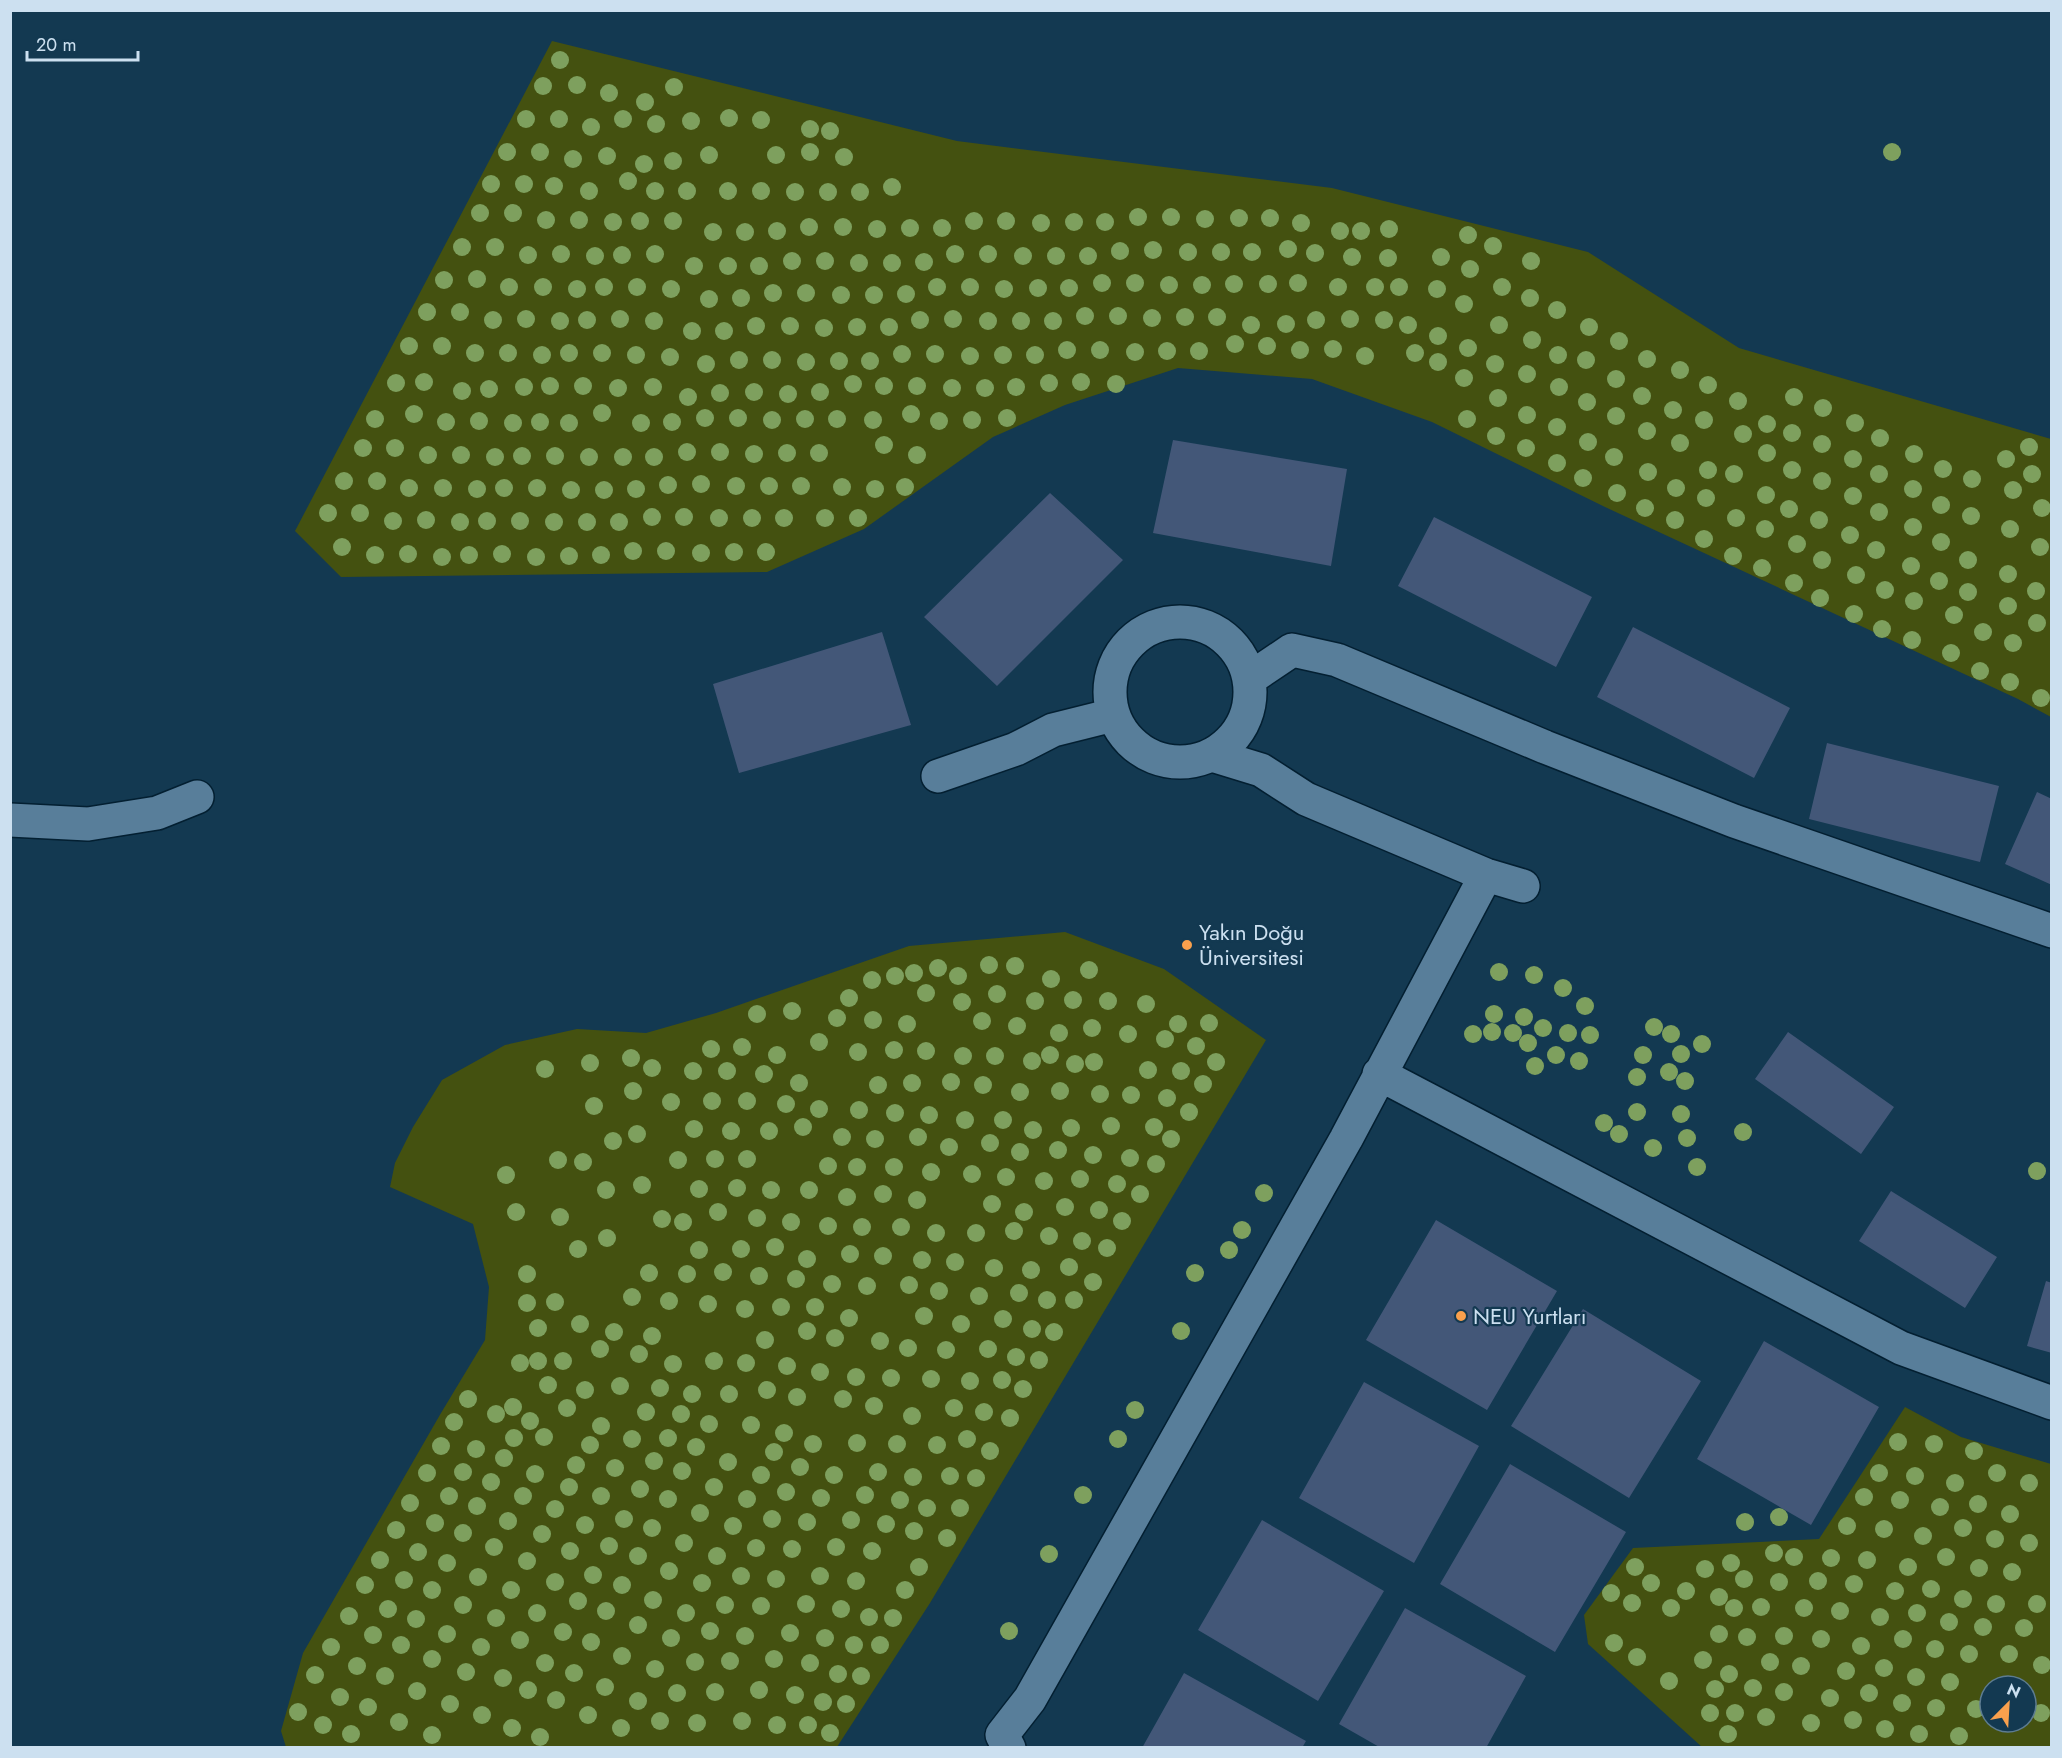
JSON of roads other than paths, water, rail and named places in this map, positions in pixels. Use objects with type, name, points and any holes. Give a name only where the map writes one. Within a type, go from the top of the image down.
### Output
[{"type":"street","points":[[1189,622],[1210,628],[1228,641],[1242,658],[1249,679],[1250,701],[1244,722],[1232,740],[1212,755],[1189,762],[1165,761],[1143,752],[1124,736],[1113,715],[1109,691],[1113,667],[1126,646],[1144,631],[1167,623],[1189,622]]},
{"type":"street","points":[[1249,679],[1292,650],[1337,660],[1545,747],[1734,821],[2052,932]]},
{"type":"street","points":[[938,776],[1016,749],[1053,730],[1113,715]]},
{"type":"street","points":[[1212,755],[1261,770],[1306,799],[1486,875],[1523,886]]},
{"type":"street","points":[[10,820],[88,824],[157,813],[197,797]]},
{"type":"street","points":[[1001,1743],[1030,1699],[1346,1139],[1486,875]]},
{"type":"street","points":[[1379,1074],[1901,1348],[2052,1403]]},
{"type":"place","name":"Yakın Doğu Üniversitesi","points":[[1187,945]]},
{"type":"place","name":"NEU Yurtları","points":[[1461,1316]]}]
